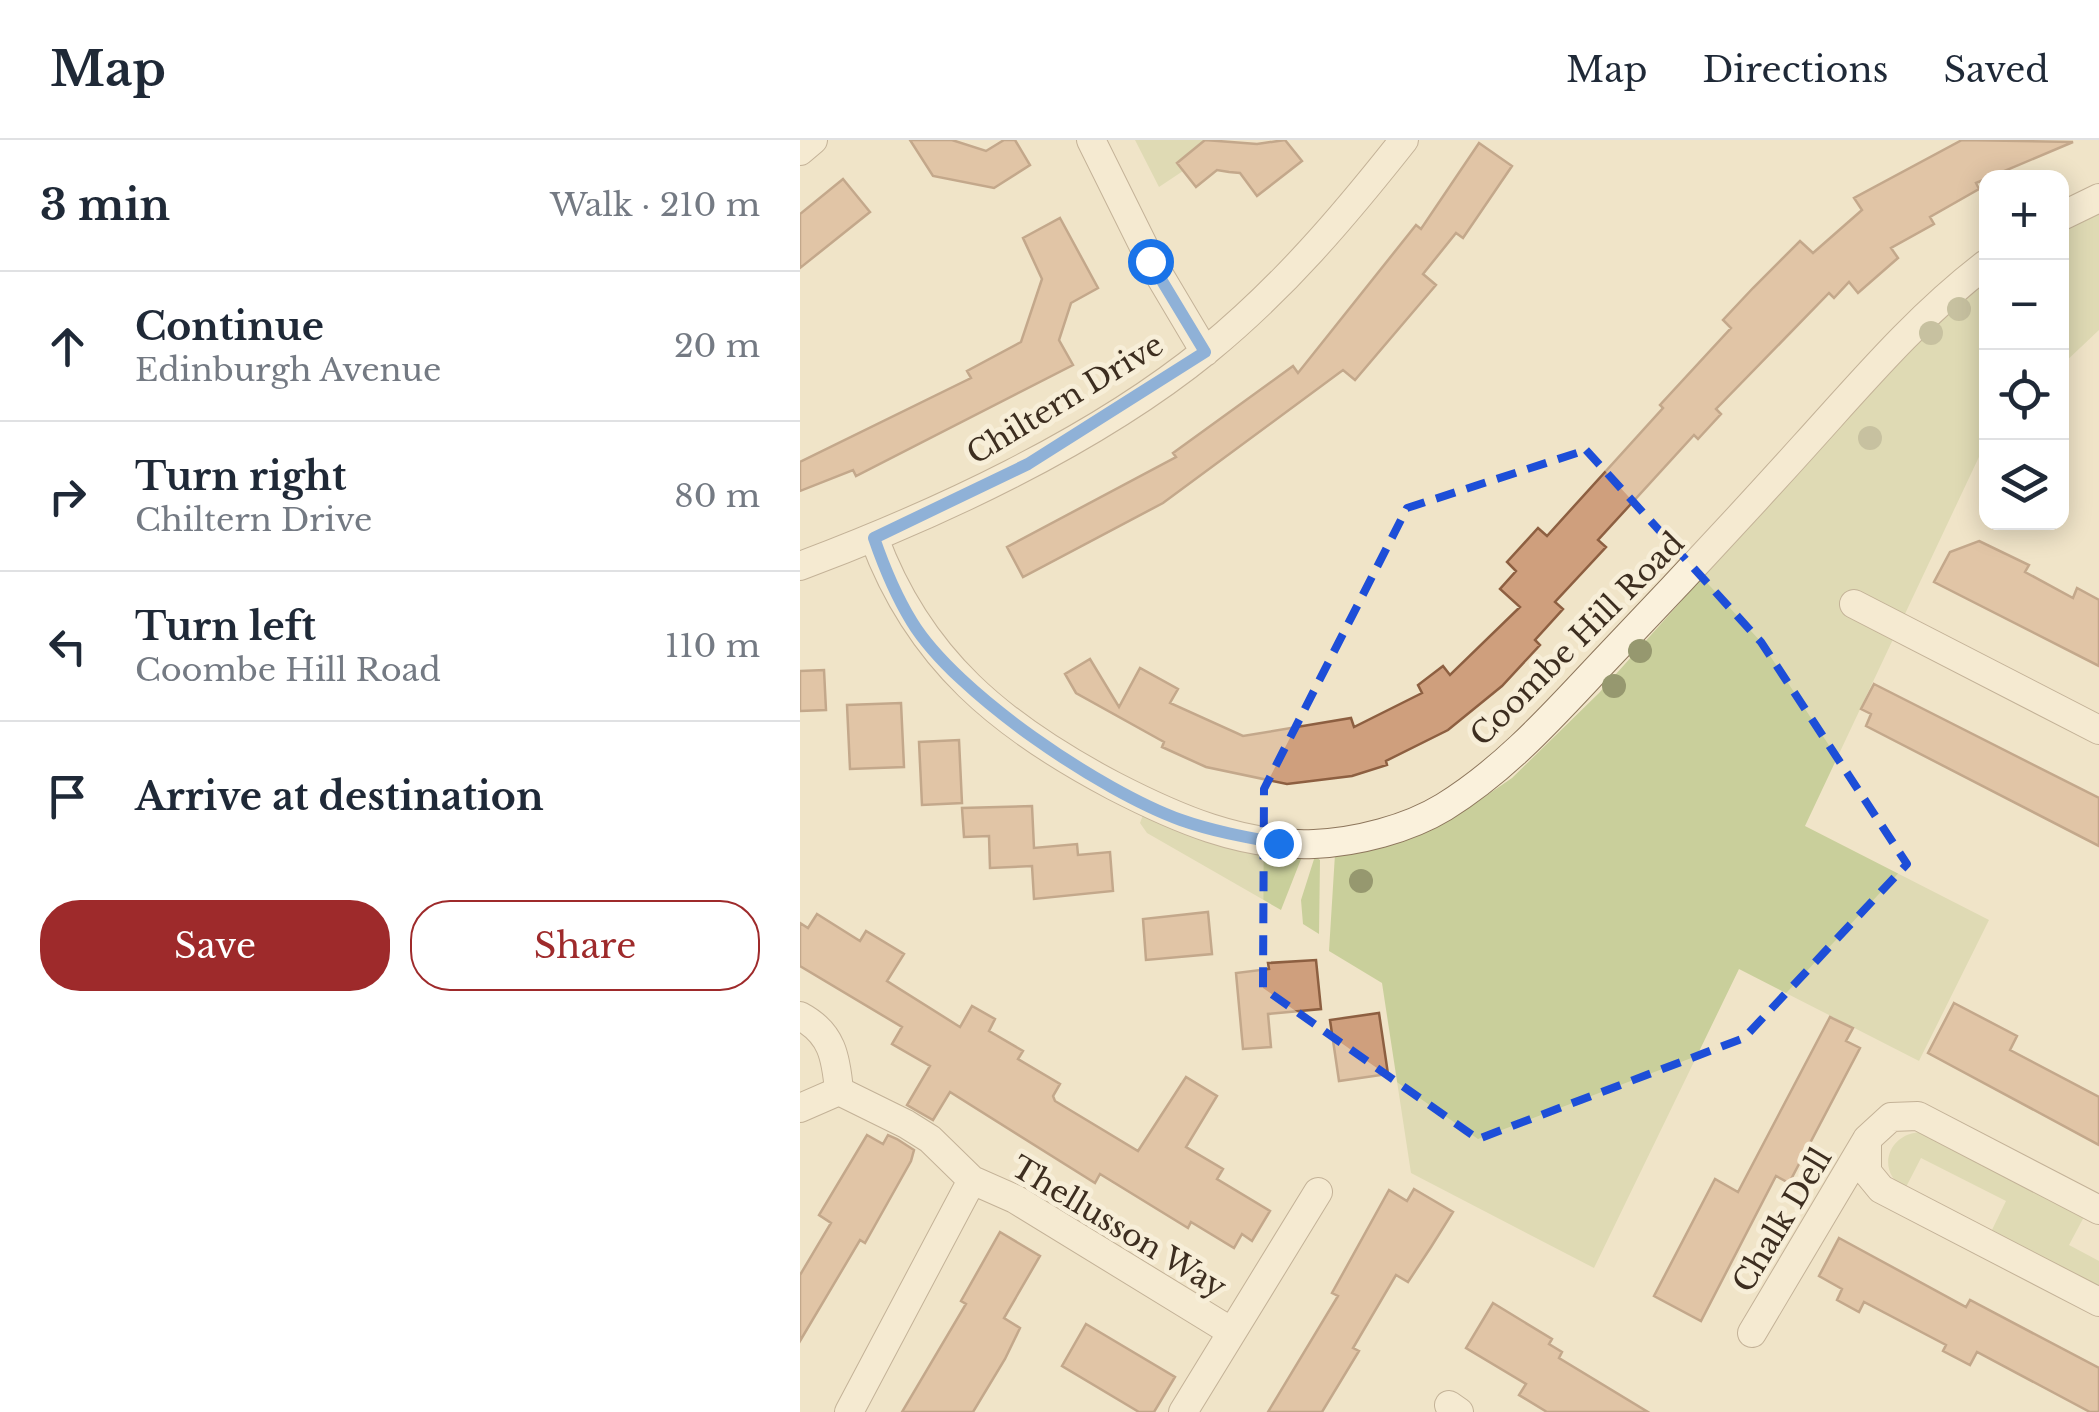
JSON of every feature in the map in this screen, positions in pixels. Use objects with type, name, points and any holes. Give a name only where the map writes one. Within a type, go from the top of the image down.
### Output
[{"type":"street","points":[[800,151],[813,140]]},
{"type":"street","points":[[1091,140],[1150,261],[1205,352]]},
{"type":"street","name":"Chiltern Drive","points":[[800,566],[874,538],[1028,464],[1205,352],[1334,229],[1404,140]]},
{"type":"street","points":[[2069,213],[2099,198]]},
{"type":"street","name":"Coombe Hill Road","points":[[874,538],[913,624],[954,673],[1020,727],[1102,779],[1178,819],[1224,832],[1313,844],[1367,836],[1442,808],[1512,758],[1705,556],[1909,331],[1979,270]]},
{"type":"street","points":[[1854,604],[2099,730]]},
{"type":"street","points":[[800,1016],[825,1033],[837,1062],[839,1091],[800,1108]]},
{"type":"street","name":"Thellusson Way","points":[[839,1091],[930,1140],[972,1180],[1014,1198],[1232,1332]]},
{"type":"street","points":[[2099,1210],[1918,1116],[1892,1116],[1867,1139],[1867,1172],[1882,1189],[2099,1302]]},
{"type":"street","name":"Chalk Dell","points":[[1752,1333],[1867,1139]]},
{"type":"street","name":"Thellusson Way","points":[[849,1412],[972,1180]]},
{"type":"street","name":"Thellusson Way","points":[[1183,1412],[1318,1192]]},
{"type":"highlighted area","points":[[1586,450],[1761,642],[1907,864],[1744,1038],[1478,1139],[1263,988],[1264,789],[1407,508]]},
{"type":"green space","points":[[1135,140],[1205,140],[1177,162],[1183,171],[1159,187]]},
{"type":"green space","points":[[2099,212],[2099,330],[2069,358],[2069,260],[2069,228]]},
{"type":"green space","points":[[1979,285],[1979,457],[1805,826],[1989,920],[1919,1061],[1739,969],[1594,1268],[1411,1173],[1382,983],[1329,951],[1335,854],[1411,837],[1458,815],[1512,778],[1599,693],[1924,330]]},
{"type":"green space","points":[[1143,815],[1303,854],[1281,910],[1147,833],[1140,823]]},
{"type":"green space","points":[[1315,856],[1320,860],[1319,934],[1303,924],[1301,900]]},
{"type":"green space","points":[[1924,1132],[2085,1215],[2069,1245],[2099,1261],[2099,1289],[1991,1232],[2006,1201],[1921,1158],[1905,1189],[1895,1181],[1888,1162],[1894,1145],[1912,1133]]},
{"type":"building","points":[[910,140],[952,140],[986,151],[1004,140],[1015,140],[1030,165],[994,188],[933,176]]},
{"type":"building","points":[[1205,140],[1257,144],[1285,140],[1302,161],[1257,196],[1240,173],[1217,170],[1196,187],[1177,163]]},
{"type":"building","points":[[1962,140],[2073,142],[2007,170],[1979,170],[1979,189],[1930,217],[1934,224],[1891,248],[1898,258],[1858,293],[1849,282],[1834,298],[1829,293],[1716,409],[1721,414],[1698,439],[1694,435],[1598,540],[1606,547],[1555,602],[1563,609],[1535,640],[1540,645],[1502,686],[1448,730],[1386,761],[1387,765],[1352,776],[1287,784],[1206,767],[1162,747],[1164,742],[1076,693],[1065,674],[1090,659],[1119,707],[1140,668],[1178,689],[1170,703],[1243,736],[1351,718],[1354,727],[1422,693],[1418,685],[1443,666],[1450,675],[1520,607],[1500,589],[1516,571],[1507,562],[1538,528],[1547,536],[1731,328],[1723,320],[1800,241],[1813,253],[1862,210],[1854,198]]},
{"type":"building","points":[[1479,143],[1512,166],[1463,238],[1456,233],[1423,274],[1436,285],[1355,380],[1343,370],[1163,503],[1023,577],[1007,547],[1176,457],[1173,453],[1293,366],[1298,373],[1416,225],[1421,229]]},
{"type":"building","points":[[843,179],[870,212],[800,268],[800,214]]},
{"type":"building","points":[[1060,218],[1098,288],[1071,303],[1059,340],[1073,365],[856,476],[853,470],[800,491],[800,462],[971,378],[967,371],[1021,342],[1042,279],[1023,238]]},
{"type":"building","points":[[1979,541],[2029,565],[2025,572],[2073,598],[2077,588],[2099,600],[2099,666],[1934,582],[1950,552]]},
{"type":"building","points":[[824,670],[826,710],[800,711],[800,671]]},
{"type":"building","points":[[1874,684],[2099,798],[2099,846],[1866,726],[1871,714],[1861,709]]},
{"type":"building","points":[[901,703],[904,767],[850,769],[847,705]]},
{"type":"building","points":[[959,740],[962,803],[922,805],[919,742]]},
{"type":"building","points":[[1032,806],[1034,848],[1077,844],[1078,855],[1110,852],[1113,891],[1034,899],[1032,866],[990,868],[989,836],[964,837],[962,808]]},
{"type":"building","points":[[1208,912],[1212,954],[1146,960],[1143,919]]},
{"type":"building","points":[[817,914],[860,941],[866,931],[904,954],[887,981],[960,1027],[972,1006],[995,1019],[989,1031],[1023,1051],[1018,1059],[1060,1084],[1053,1096],[1055,1101],[1138,1151],[1186,1077],[1217,1096],[1186,1147],[1223,1169],[1217,1179],[1270,1211],[1252,1241],[1242,1234],[1234,1248],[1191,1222],[1188,1228],[1100,1174],[1095,1183],[950,1092],[933,1120],[907,1105],[930,1066],[892,1044],[902,1027],[800,966],[800,923],[808,928]]},
{"type":"building","points":[[1316,960],[1321,1009],[1268,1014],[1271,1047],[1243,1049],[1236,973],[1269,969],[1268,963]]},
{"type":"building","points":[[1954,1003],[2017,1036],[2010,1050],[2099,1097],[2099,1145],[1928,1053]]},
{"type":"building","points":[[1379,1013],[1388,1074],[1339,1081],[1330,1020]]},
{"type":"building","points":[[1830,1017],[1853,1028],[1846,1041],[1860,1048],[1789,1183],[1776,1176],[1701,1321],[1654,1296],[1715,1179],[1738,1192]]},
{"type":"building","points":[[867,1135],[883,1144],[888,1135],[897,1139],[914,1150],[911,1161],[865,1243],[860,1240],[800,1341],[800,1275],[831,1223],[819,1215]]},
{"type":"building","points":[[1414,1189],[1453,1212],[1431,1247],[1408,1282],[1396,1275],[1353,1348],[1359,1351],[1322,1412],[1268,1412],[1338,1296],[1332,1293],[1389,1190],[1407,1201]]},
{"type":"building","points":[[1000,1232],[1040,1256],[1004,1318],[1020,1328],[1005,1359],[973,1412],[902,1412],[966,1304],[961,1301]]},
{"type":"building","points":[[1839,1238],[1966,1307],[1970,1300],[2099,1368],[2099,1412],[2090,1412],[1977,1352],[1970,1365],[1943,1351],[1946,1345],[1864,1302],[1859,1312],[1837,1300],[1842,1289],[1819,1276]]},
{"type":"building","points":[[1493,1303],[1552,1339],[1549,1344],[1562,1352],[1559,1358],[1648,1412],[1547,1412],[1519,1395],[1526,1384],[1466,1348]]},
{"type":"building","points":[[1086,1324],[1175,1377],[1154,1412],[1139,1412],[1062,1366]]},
{"type":"route","points":[[1150,261],[1205,352],[1028,464],[874,538],[913,624],[954,673],[1020,727],[1102,779],[1178,819],[1278,843]]}]
